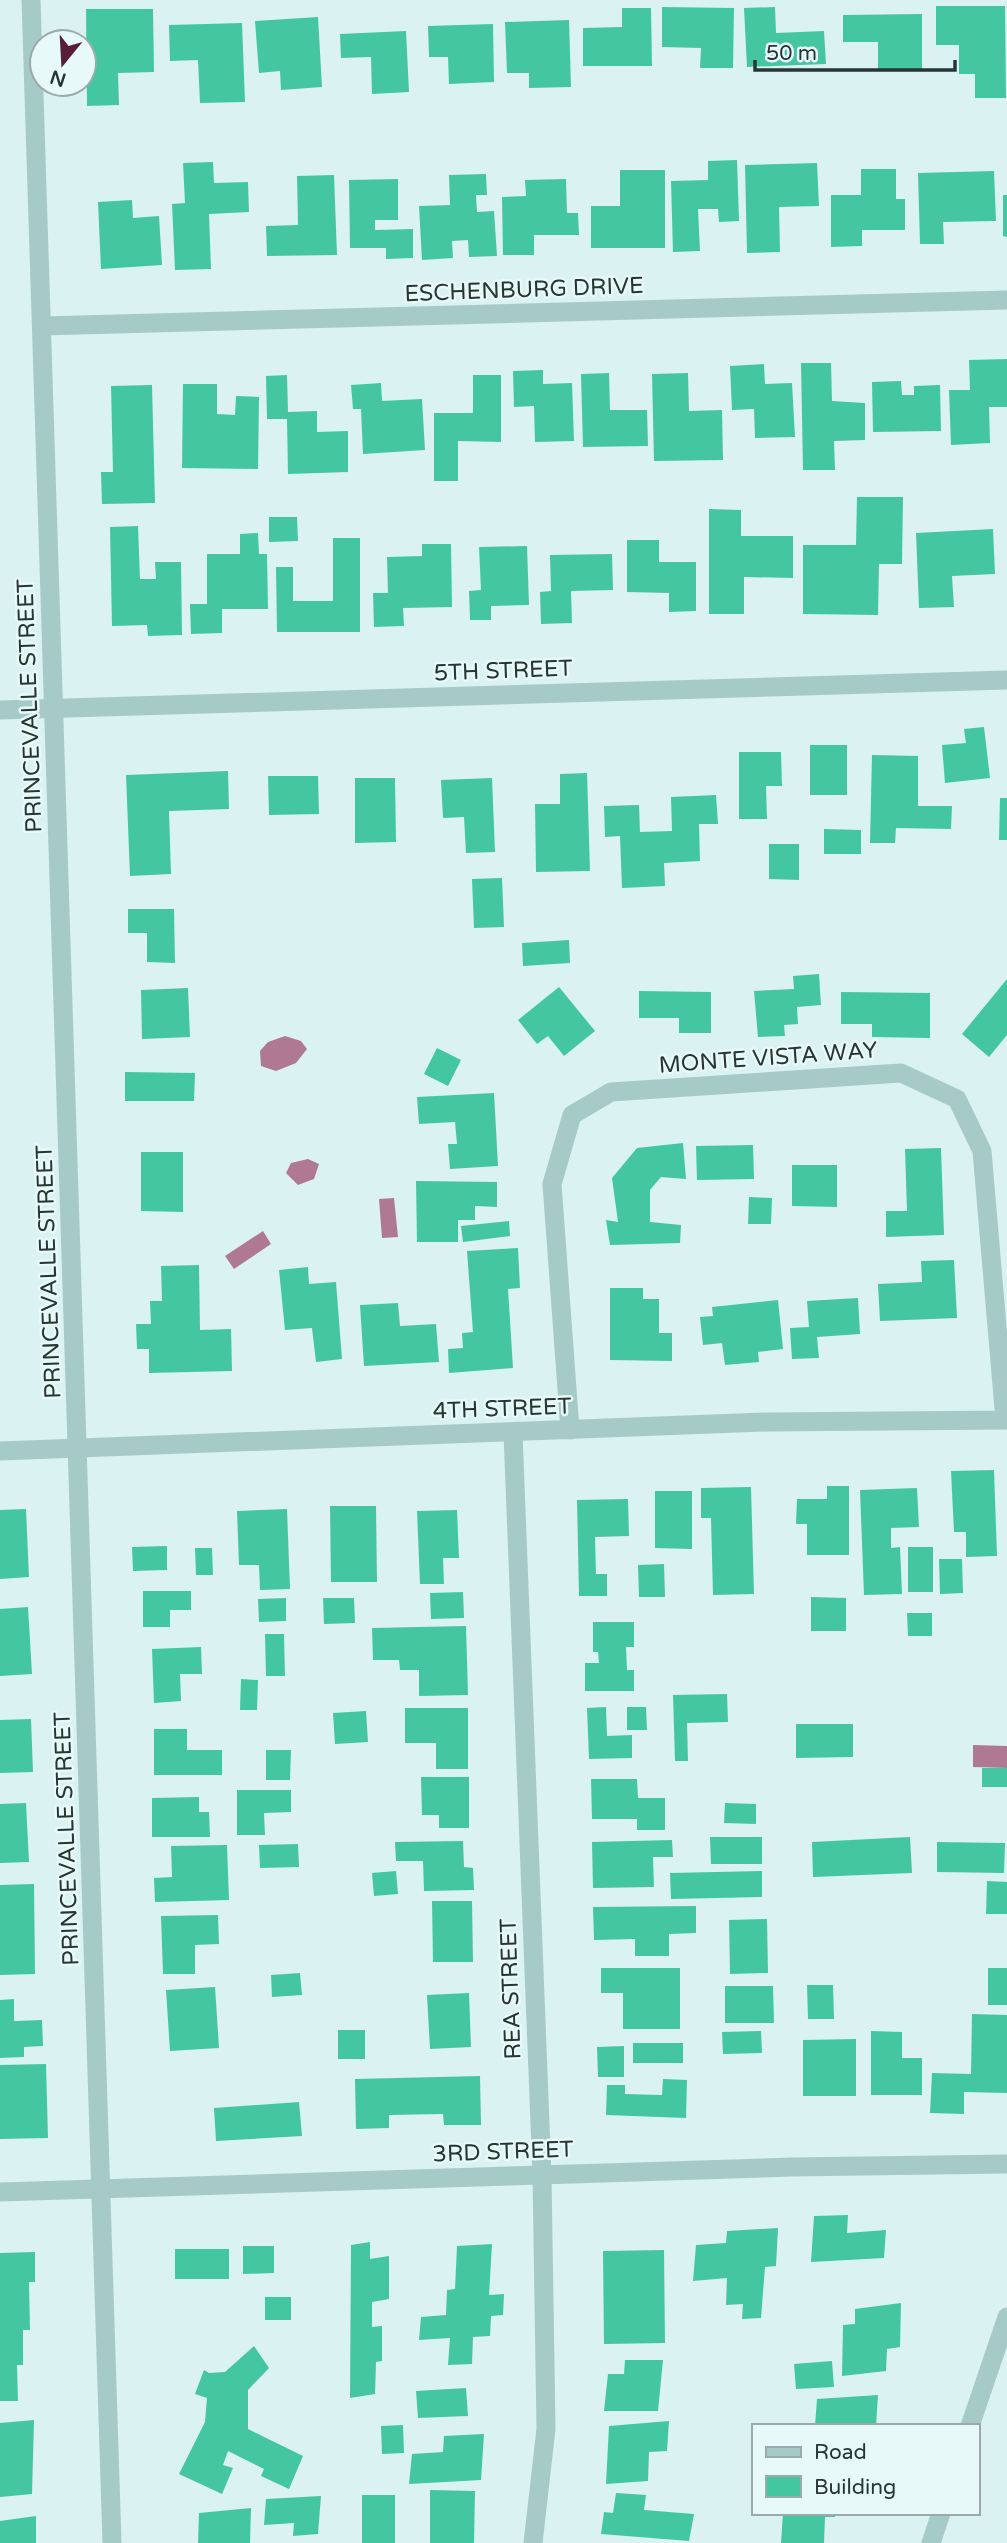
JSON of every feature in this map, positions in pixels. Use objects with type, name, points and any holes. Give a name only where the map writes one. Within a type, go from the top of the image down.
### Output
[{"type":"street","name":"PRINCEVALLE STREET","points":[[32,0],[112,2543]]},
{"type":"street","name":"ESCHENBURG DRIVE","points":[[42,326],[1007,300]]},
{"type":"street","name":"5TH STREET","points":[[0,710],[1007,680]]},
{"type":"street","name":"MONTE VISTA WAY","points":[[570,1430],[551,1184],[572,1115],[611,1092],[901,1073],[957,1099],[982,1151],[1006,1420]]},
{"type":"street","name":"4TH STREET","points":[[0,1451],[767,1422],[1006,1420]]},
{"type":"street","name":"REA STREET","points":[[513,1433],[542,2175],[546,2429],[533,2543]]},
{"type":"street","name":"3RD STREET","points":[[0,2192],[1007,2164]]},
{"type":"street","points":[[971,2424],[1007,2317]]},
{"type":"street","points":[[931,2543],[940,2515]]},
{"type":"shaded area","points":[[285,1036],[301,1041],[307,1049],[296,1063],[276,1071],[261,1066],[260,1051],[268,1042]]},
{"type":"shaded area","points":[[308,1159],[319,1164],[314,1179],[298,1185],[286,1173],[291,1163]]},
{"type":"shaded area","points":[[394,1198],[398,1237],[382,1238],[379,1199]]},
{"type":"shaded area","points":[[263,1231],[271,1244],[234,1269],[225,1256]]},
{"type":"shaded area","points":[[973,1745],[1007,1746],[1007,1768],[973,1767]]},
{"type":"building","points":[[936,6],[1005,6],[1006,98],[975,98],[975,74],[959,74],[959,45],[936,45]]},
{"type":"building","points":[[662,7],[734,8],[733,68],[700,68],[701,48],[662,47]]},
{"type":"building","points":[[775,7],[776,33],[824,31],[826,64],[747,67],[744,8]]},
{"type":"building","points":[[622,8],[651,8],[652,66],[583,66],[583,28],[622,27]]},
{"type":"building","points":[[86,9],[153,9],[154,72],[118,73],[119,105],[87,106],[87,98],[98,98],[98,28],[86,28]]},
{"type":"building","points":[[922,14],[922,71],[878,71],[878,42],[843,42],[843,15]]},
{"type":"building","points":[[318,17],[322,87],[281,90],[280,71],[259,73],[255,21]]},
{"type":"building","points":[[569,20],[571,87],[529,88],[529,73],[507,73],[505,22]]},
{"type":"building","points":[[242,23],[245,102],[200,103],[198,60],[170,61],[169,25]]},
{"type":"building","points":[[493,24],[494,82],[449,84],[448,57],[429,57],[428,26]]},
{"type":"building","points":[[406,31],[409,92],[372,94],[371,57],[341,58],[340,34]]},
{"type":"building","points":[[737,160],[739,221],[719,222],[718,209],[698,209],[700,251],[673,252],[671,181],[708,180],[708,161]]},
{"type":"building","points":[[213,162],[214,183],[248,182],[249,212],[209,214],[211,269],[175,270],[172,204],[185,203],[183,163]]},
{"type":"building","points":[[817,163],[819,206],[779,207],[780,252],[747,253],[745,165]]},
{"type":"building","points":[[861,169],[896,169],[896,199],[905,199],[905,230],[862,230],[862,246],[831,247],[831,195],[861,195]]},
{"type":"building","points":[[620,170],[665,170],[665,248],[591,248],[591,206],[620,206]]},
{"type":"building","points":[[994,171],[996,221],[943,222],[944,244],[920,244],[918,173]]},
{"type":"building","points":[[486,174],[487,195],[476,195],[477,212],[494,211],[497,256],[469,257],[468,240],[452,241],[453,258],[422,260],[419,206],[450,205],[449,175]]},
{"type":"building","points":[[334,175],[337,255],[267,256],[266,226],[298,225],[297,176]]},
{"type":"building","points":[[398,179],[398,220],[375,220],[375,230],[413,229],[413,258],[386,259],[386,248],[350,248],[349,180]]},
{"type":"building","points":[[566,179],[567,213],[578,213],[579,235],[534,235],[534,255],[503,255],[502,197],[526,196],[525,180]]},
{"type":"building","points":[[1003,195],[1007,195],[1007,237],[1003,236]]},
{"type":"building","points":[[132,200],[133,218],[159,216],[162,265],[101,269],[98,202]]},
{"type":"building","points":[[1007,359],[1007,407],[989,407],[990,443],[951,445],[949,390],[970,390],[969,360]]},
{"type":"building","points":[[801,363],[831,363],[832,401],[865,403],[865,440],[834,441],[835,470],[803,470]]},
{"type":"building","points":[[764,364],[765,384],[792,383],[795,437],[755,438],[754,409],[732,410],[730,366]]},
{"type":"building","points":[[543,370],[543,384],[572,383],[574,441],[535,442],[534,406],[514,407],[513,371]]},
{"type":"building","points":[[609,373],[610,410],[647,410],[648,446],[583,447],[581,374]]},
{"type":"building","points":[[688,373],[689,411],[722,410],[723,460],[654,461],[652,374]]},
{"type":"building","points":[[287,375],[288,412],[317,411],[317,432],[348,431],[348,472],[288,474],[287,419],[267,419],[266,376]]},
{"type":"building","points":[[473,375],[501,375],[501,442],[458,441],[458,481],[434,481],[434,413],[473,413]]},
{"type":"building","points":[[901,381],[902,395],[914,395],[914,386],[940,385],[941,431],[873,432],[872,382]]},
{"type":"building","points":[[381,383],[382,401],[422,399],[425,450],[363,454],[361,409],[353,409],[351,385]]},
{"type":"building","points":[[183,384],[217,384],[217,414],[235,415],[236,396],[259,397],[258,469],[182,468]]},
{"type":"building","points":[[152,385],[155,503],[102,504],[101,472],[113,472],[111,386]]},
{"type":"building","points":[[857,497],[903,497],[902,564],[879,564],[878,615],[803,614],[803,545],[856,545]]},
{"type":"building","points":[[709,509],[741,510],[741,536],[793,536],[793,578],[744,577],[744,614],[709,614]]},
{"type":"building","points":[[269,517],[297,517],[298,541],[269,542]]},
{"type":"building","points":[[138,526],[140,579],[156,579],[155,562],[181,562],[182,635],[148,636],[147,625],[112,626],[110,527]]},
{"type":"building","points":[[993,529],[995,574],[952,576],[954,607],[919,608],[916,533]]},
{"type":"building","points":[[258,533],[259,554],[267,554],[268,609],[222,609],[222,633],[191,634],[190,604],[207,604],[207,554],[240,554],[240,534]]},
{"type":"building","points":[[333,538],[360,538],[360,632],[277,632],[276,567],[293,567],[293,601],[333,601]]},
{"type":"building","points":[[627,540],[659,540],[659,562],[696,562],[696,611],[669,612],[669,593],[627,592]]},
{"type":"building","points":[[422,544],[451,544],[452,607],[403,608],[404,626],[374,627],[373,593],[388,593],[387,557],[422,556]]},
{"type":"building","points":[[527,546],[529,605],[491,606],[491,620],[470,620],[469,591],[481,590],[479,547]]},
{"type":"building","points":[[612,554],[613,590],[571,591],[572,623],[541,624],[540,592],[551,591],[550,555]]},
{"type":"building","points":[[984,727],[990,778],[945,783],[942,745],[966,743],[964,729]]},
{"type":"building","points":[[810,745],[847,745],[847,795],[810,795]]},
{"type":"building","points":[[739,752],[781,752],[782,786],[766,786],[767,819],[739,819]]},
{"type":"building","points":[[872,755],[918,756],[918,806],[952,806],[951,829],[896,828],[895,843],[870,843]]},
{"type":"building","points":[[228,771],[229,809],[169,811],[171,874],[130,876],[126,775]]},
{"type":"building","points":[[587,773],[590,871],[536,872],[535,804],[560,804],[560,774]]},
{"type":"building","points":[[268,776],[318,776],[319,814],[269,815]]},
{"type":"building","points":[[355,778],[395,778],[396,842],[355,843]]},
{"type":"building","points":[[492,778],[495,852],[466,853],[464,817],[443,818],[441,780]]},
{"type":"building","points":[[716,795],[718,824],[699,824],[700,861],[664,863],[665,886],[622,888],[620,836],[605,837],[604,806],[639,805],[640,832],[672,831],[671,797]]},
{"type":"building","points":[[1000,798],[1007,798],[1007,840],[999,840]]},
{"type":"building","points":[[824,829],[861,830],[861,854],[824,854]]},
{"type":"building","points":[[769,844],[799,844],[799,880],[769,879]]},
{"type":"building","points":[[502,878],[504,927],[474,928],[472,879]]},
{"type":"building","points":[[128,909],[174,909],[175,963],[147,962],[147,933],[128,933]]},
{"type":"building","points":[[569,940],[570,963],[523,966],[522,943]]},
{"type":"building","points":[[819,974],[821,1005],[797,1007],[798,1024],[784,1025],[785,1036],[758,1037],[754,991],[794,989],[793,976]]},
{"type":"building","points":[[1007,979],[1007,1035],[989,1057],[962,1034]]},
{"type":"building","points":[[559,987],[595,1031],[564,1056],[548,1036],[537,1044],[518,1020]]},
{"type":"building","points":[[188,988],[190,1037],[142,1039],[141,990]]},
{"type":"building","points":[[639,991],[711,992],[711,1033],[679,1033],[679,1018],[639,1018]]},
{"type":"building","points":[[841,992],[930,993],[930,1038],[872,1037],[872,1024],[841,1024]]},
{"type":"building","points":[[437,1048],[461,1060],[448,1086],[424,1074]]},
{"type":"building","points":[[125,1072],[195,1073],[194,1101],[125,1101]]},
{"type":"building","points":[[494,1093],[498,1166],[450,1169],[448,1144],[457,1144],[455,1122],[419,1124],[417,1097]]},
{"type":"building","points":[[683,1143],[686,1179],[661,1177],[650,1190],[650,1222],[681,1225],[680,1243],[610,1245],[606,1220],[618,1222],[612,1178],[637,1148]]},
{"type":"building","points":[[753,1145],[754,1179],[697,1180],[696,1146]]},
{"type":"building","points":[[941,1148],[944,1235],[886,1237],[886,1211],[907,1211],[905,1149]]},
{"type":"building","points":[[141,1152],[183,1152],[183,1212],[141,1211]]},
{"type":"building","points":[[792,1165],[837,1165],[837,1207],[792,1206]]},
{"type":"building","points":[[416,1181],[497,1182],[497,1207],[475,1206],[475,1220],[458,1220],[458,1242],[417,1242]]},
{"type":"building","points":[[749,1197],[772,1198],[771,1224],[748,1224]]},
{"type":"building","points":[[509,1221],[510,1236],[463,1242],[461,1226]]},
{"type":"building","points":[[518,1248],[520,1288],[508,1289],[513,1368],[449,1373],[448,1349],[463,1348],[462,1333],[473,1332],[467,1251]]},
{"type":"building","points":[[954,1260],[957,1318],[880,1321],[878,1284],[922,1282],[921,1261]]},
{"type":"building","points":[[199,1265],[200,1330],[231,1329],[232,1371],[149,1373],[149,1349],[137,1349],[136,1324],[151,1324],[150,1301],[162,1301],[161,1266]]},
{"type":"building","points":[[308,1267],[309,1284],[336,1282],[342,1359],[316,1362],[312,1328],[285,1330],[279,1270]]},
{"type":"building","points":[[610,1288],[643,1288],[643,1299],[659,1299],[659,1333],[672,1333],[672,1361],[610,1360]]},
{"type":"building","points":[[858,1298],[860,1334],[817,1337],[819,1358],[792,1359],[790,1328],[809,1327],[807,1301]]},
{"type":"building","points":[[778,1300],[783,1349],[758,1352],[759,1362],[725,1365],[722,1343],[703,1345],[700,1317],[713,1316],[712,1307]]},
{"type":"building","points":[[398,1303],[400,1326],[436,1324],[439,1362],[364,1366],[360,1305]]},
{"type":"building","points":[[994,1470],[997,1556],[966,1557],[966,1532],[954,1532],[951,1471]]},
{"type":"building","points":[[827,1486],[849,1486],[849,1555],[807,1555],[807,1524],[796,1524],[797,1499],[827,1499]]},
{"type":"building","points":[[751,1487],[754,1594],[713,1595],[711,1518],[701,1518],[701,1488]]},
{"type":"building","points":[[917,1488],[919,1527],[891,1528],[891,1548],[900,1547],[902,1594],[864,1595],[860,1490]]},
{"type":"building","points":[[655,1491],[692,1491],[692,1549],[655,1548]]},
{"type":"building","points":[[628,1499],[629,1536],[595,1537],[596,1574],[607,1574],[607,1596],[579,1596],[577,1500]]},
{"type":"building","points":[[330,1506],[376,1506],[377,1582],[331,1582]]},
{"type":"building","points":[[26,1509],[29,1577],[0,1579],[0,1510]]},
{"type":"building","points":[[287,1509],[290,1589],[260,1590],[259,1565],[239,1565],[237,1511]]},
{"type":"building","points":[[457,1510],[459,1558],[443,1558],[444,1584],[420,1584],[417,1511]]},
{"type":"building","points":[[167,1546],[167,1570],[133,1571],[132,1547]]},
{"type":"building","points":[[908,1547],[933,1547],[933,1592],[908,1592]]},
{"type":"building","points":[[195,1548],[212,1548],[213,1575],[196,1575]]},
{"type":"building","points":[[939,1559],[962,1559],[963,1593],[940,1594]]},
{"type":"building","points":[[664,1564],[665,1597],[639,1597],[638,1565]]},
{"type":"building","points":[[143,1591],[191,1591],[191,1610],[170,1610],[170,1627],[143,1627]]},
{"type":"building","points":[[463,1592],[464,1618],[431,1619],[430,1593]]},
{"type":"building","points":[[811,1597],[846,1598],[846,1631],[811,1631]]},
{"type":"building","points":[[286,1598],[286,1621],[259,1622],[258,1599]]},
{"type":"building","points":[[323,1598],[354,1598],[355,1623],[324,1624]]},
{"type":"building","points":[[28,1607],[32,1674],[0,1676],[0,1609]]},
{"type":"building","points":[[907,1613],[932,1613],[932,1636],[908,1636]]},
{"type":"building","points":[[593,1622],[634,1622],[634,1647],[626,1647],[627,1670],[634,1670],[634,1691],[585,1691],[585,1663],[599,1663],[598,1652],[593,1652]]},
{"type":"building","points":[[466,1626],[468,1695],[419,1696],[419,1670],[400,1670],[399,1660],[373,1660],[372,1628]]},
{"type":"building","points":[[265,1634],[284,1634],[285,1676],[266,1676]]},
{"type":"building","points":[[201,1647],[202,1674],[180,1674],[181,1701],[154,1703],[152,1649]]},
{"type":"building","points":[[241,1679],[258,1680],[257,1710],[240,1710]]},
{"type":"building","points":[[727,1694],[728,1722],[687,1723],[688,1761],[675,1761],[673,1695]]},
{"type":"building","points":[[606,1707],[607,1736],[632,1735],[632,1758],[589,1759],[587,1708]]},
{"type":"building","points":[[627,1707],[646,1707],[647,1730],[627,1730]]},
{"type":"building","points":[[405,1708],[468,1708],[468,1769],[436,1769],[436,1743],[405,1743]]},
{"type":"building","points":[[366,1711],[368,1742],[335,1744],[333,1713]]},
{"type":"building","points":[[31,1719],[33,1772],[0,1773],[0,1720]]},
{"type":"building","points":[[796,1724],[853,1724],[853,1757],[796,1758]]},
{"type":"building","points":[[154,1729],[187,1729],[187,1750],[222,1750],[222,1775],[154,1775]]},
{"type":"building","points":[[266,1750],[291,1750],[290,1780],[266,1780]]},
{"type":"building","points":[[982,1768],[1007,1768],[1007,1787],[982,1787]]},
{"type":"building","points":[[421,1777],[469,1777],[469,1828],[439,1828],[439,1815],[422,1815]]},
{"type":"building","points":[[591,1779],[637,1779],[638,1798],[665,1798],[665,1830],[637,1830],[637,1819],[592,1819]]},
{"type":"building","points":[[237,1790],[291,1790],[291,1812],[264,1813],[265,1835],[237,1835]]},
{"type":"building","points":[[199,1797],[199,1812],[209,1812],[210,1837],[152,1837],[152,1798]]},
{"type":"building","points":[[26,1803],[29,1862],[0,1863],[0,1804]]},
{"type":"building","points":[[725,1803],[756,1804],[756,1824],[724,1823]]},
{"type":"building","points":[[710,1837],[762,1837],[762,1864],[711,1864]]},
{"type":"building","points":[[910,1837],[912,1873],[813,1877],[812,1842]]},
{"type":"building","points":[[672,1840],[673,1857],[653,1857],[654,1887],[593,1888],[592,1842]]},
{"type":"building","points":[[463,1841],[464,1867],[473,1868],[474,1890],[424,1891],[423,1861],[396,1861],[395,1842]]},
{"type":"building","points":[[937,1842],[1005,1843],[1004,1873],[937,1872]]},
{"type":"building","points":[[298,1844],[299,1867],[260,1868],[259,1845]]},
{"type":"building","points":[[227,1845],[229,1900],[155,1902],[154,1878],[172,1877],[171,1846]]},
{"type":"building","points":[[396,1871],[398,1894],[374,1896],[372,1873]]},
{"type":"building","points":[[762,1871],[762,1897],[671,1899],[670,1873]]},
{"type":"building","points":[[987,1881],[1007,1882],[1007,1914],[986,1914]]},
{"type":"building","points":[[34,1884],[35,1974],[0,1975],[0,1885]]},
{"type":"building","points":[[432,1901],[472,1901],[473,1962],[433,1962]]},
{"type":"building","points":[[696,1906],[696,1933],[669,1934],[669,1956],[635,1956],[635,1939],[594,1940],[593,1907]]},
{"type":"building","points":[[218,1915],[219,1944],[195,1945],[195,1974],[163,1974],[161,1916]]},
{"type":"building","points":[[767,1919],[768,1973],[730,1974],[729,1920]]},
{"type":"building","points":[[601,1968],[680,1968],[680,2029],[623,2029],[623,1993],[601,1993]]},
{"type":"building","points":[[988,1968],[1007,1968],[1007,2005],[988,2005]]},
{"type":"building","points":[[300,1973],[302,1995],[272,1997],[271,1975]]},
{"type":"building","points":[[807,1985],[833,1985],[834,2019],[808,2019]]},
{"type":"building","points":[[725,1986],[773,1986],[774,2023],[725,2023]]},
{"type":"building","points":[[215,1987],[219,2048],[170,2051],[166,1990]]},
{"type":"building","points":[[469,1993],[471,2047],[430,2049],[427,1995]]},
{"type":"building","points":[[14,1999],[14,2021],[42,2020],[43,2046],[24,2047],[24,2057],[0,2058],[0,2000]]},
{"type":"building","points":[[972,2014],[1007,2015],[1007,2093],[964,2092],[964,2114],[930,2113],[932,2073],[971,2074]]},
{"type":"building","points":[[338,2030],[365,2030],[365,2059],[338,2059]]},
{"type":"building","points":[[761,2031],[762,2053],[723,2054],[722,2032]]},
{"type":"building","points":[[871,2031],[902,2032],[902,2058],[922,2058],[922,2095],[871,2095]]},
{"type":"building","points":[[856,2039],[856,2096],[803,2096],[803,2040]]},
{"type":"building","points":[[633,2043],[683,2043],[683,2063],[633,2063]]},
{"type":"building","points":[[624,2046],[624,2077],[598,2077],[597,2047]]},
{"type":"building","points":[[46,2064],[48,2138],[0,2139],[0,2065]]},
{"type":"building","points":[[480,2076],[481,2125],[444,2125],[443,2114],[389,2115],[389,2128],[356,2129],[355,2079]]},
{"type":"building","points":[[663,2079],[687,2080],[686,2118],[606,2115],[607,2085],[625,2085],[625,2094],[662,2095]]},
{"type":"building","points":[[299,2102],[302,2136],[216,2141],[214,2108]]},
{"type":"building","points":[[848,2215],[847,2233],[886,2230],[884,2258],[811,2262],[814,2216]]},
{"type":"building","points":[[778,2228],[776,2266],[765,2267],[761,2318],[742,2319],[743,2304],[726,2305],[727,2278],[693,2281],[696,2245],[726,2243],[727,2231]]},
{"type":"building","points":[[370,2242],[370,2259],[389,2256],[389,2299],[372,2302],[372,2327],[382,2326],[382,2361],[376,2362],[375,2394],[350,2398],[351,2245]]},
{"type":"building","points":[[492,2244],[489,2295],[504,2294],[503,2315],[491,2316],[490,2336],[473,2337],[472,2364],[448,2365],[450,2338],[419,2340],[421,2317],[446,2315],[447,2290],[455,2289],[457,2246]]},
{"type":"building","points":[[243,2246],[274,2246],[274,2273],[243,2274]]},
{"type":"building","points":[[175,2249],[229,2249],[229,2279],[175,2279]]},
{"type":"building","points":[[664,2250],[665,2343],[604,2344],[603,2251]]},
{"type":"building","points":[[35,2252],[35,2282],[29,2282],[30,2330],[23,2330],[23,2365],[17,2365],[18,2401],[0,2401],[0,2253]]},
{"type":"building","points":[[265,2297],[291,2297],[291,2320],[265,2320]]},
{"type":"building","points":[[901,2303],[900,2347],[887,2349],[886,2371],[842,2376],[843,2325],[855,2324],[855,2309]]},
{"type":"building","points":[[254,2346],[269,2368],[248,2390],[248,2429],[303,2456],[289,2489],[261,2476],[264,2469],[228,2451],[223,2465],[233,2468],[222,2494],[179,2474],[205,2422],[207,2398],[195,2394],[204,2370],[209,2373],[225,2372]]},
{"type":"building","points":[[625,2360],[663,2360],[658,2411],[604,2411],[608,2374],[624,2374]]},
{"type":"building","points":[[832,2361],[834,2387],[796,2389],[794,2364]]},
{"type":"building","points":[[466,2388],[468,2416],[418,2418],[416,2391]]},
{"type":"building","points":[[878,2395],[876,2424],[815,2424],[817,2399]]},
{"type":"building","points":[[34,2420],[32,2494],[0,2497],[0,2423]]},
{"type":"building","points":[[669,2421],[667,2451],[649,2452],[648,2481],[606,2484],[609,2426]]},
{"type":"building","points":[[403,2425],[404,2453],[382,2454],[381,2426]]},
{"type":"building","points":[[484,2434],[481,2480],[409,2484],[412,2454],[443,2452],[444,2436]]},
{"type":"building","points":[[430,2490],[475,2491],[474,2543],[430,2543]]},
{"type":"building","points":[[616,2493],[646,2495],[644,2510],[694,2514],[689,2541],[601,2534],[604,2512],[613,2513]]},
{"type":"building","points":[[362,2495],[395,2495],[395,2543],[362,2543]]},
{"type":"building","points":[[321,2496],[318,2534],[293,2536],[294,2523],[264,2525],[266,2499]]},
{"type":"building","points":[[251,2508],[250,2543],[198,2543],[199,2513]]},
{"type":"building","points":[[783,2515],[835,2515],[825,2517],[824,2543],[781,2543]]},
{"type":"building","points":[[36,2516],[36,2543],[0,2543],[0,2521]]}]
